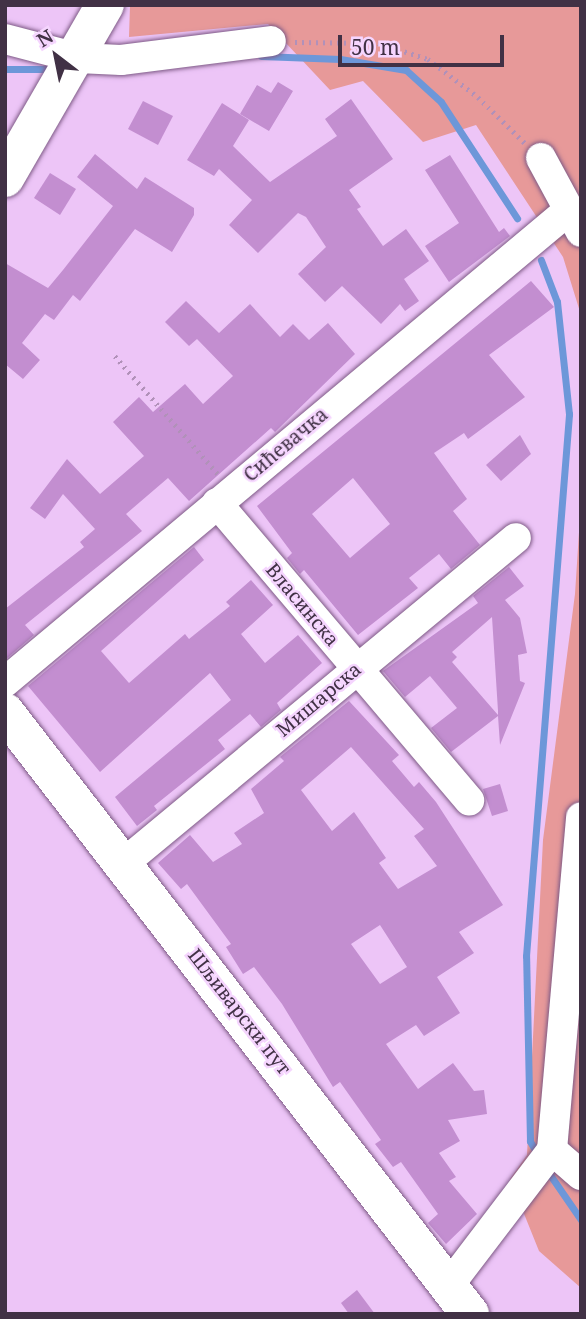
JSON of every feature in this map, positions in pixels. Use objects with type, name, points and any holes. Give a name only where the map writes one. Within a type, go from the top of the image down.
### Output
[{"type":"main road","points":[[5,178],[83,46]]},
{"type":"main road","name":"Шљиварски пут","points":[[5,712],[460,1299]]},
{"type":"street","points":[[5,39],[83,46],[151,59],[271,41]]},
{"type":"street","points":[[541,158],[575,221]]},
{"type":"street","name":"Сићевачка","points":[[5,682],[225,497],[575,221]]},
{"type":"street","name":"Власинска","points":[[225,497],[356,669],[469,800]]},
{"type":"street","name":"Мишарска","points":[[124,863],[516,538]]},
{"type":"street","points":[[460,1299],[552,1150],[581,817]]},
{"type":"street","points":[[552,1150],[581,1175]]},
{"type":"path","points":[[271,41],[377,43],[428,59],[478,97],[541,158]]},
{"type":"path","points":[[115,356],[225,497]]},
{"type":"shaded area","points":[[130,5],[581,5],[581,315],[563,257],[476,125],[423,142],[363,81],[330,90],[268,24],[129,37]]},
{"type":"shaded area","points":[[581,501],[581,1288],[539,1251],[510,1179],[527,1155],[543,840],[575,594]]},
{"type":"building","points":[[278,82],[293,91],[269,131],[240,114],[257,85],[271,93]]},
{"type":"building","points":[[351,99],[393,159],[349,190],[361,207],[357,209],[383,246],[406,229],[429,261],[404,279],[419,301],[405,311],[400,304],[381,324],[342,286],[325,302],[298,274],[326,247],[306,217],[298,213],[258,253],[229,225],[252,200],[219,169],[214,176],[187,160],[222,103],[249,120],[233,146],[270,182],[337,136],[325,119]]},
{"type":"building","points":[[143,101],[173,116],[158,145],[128,129]]},
{"type":"building","points":[[95,154],[137,189],[145,177],[194,208],[194,215],[172,252],[135,229],[80,301],[73,295],[54,320],[45,314],[22,343],[40,360],[23,379],[5,364],[5,263],[48,288],[63,270],[113,206],[77,177]]},
{"type":"building","points":[[450,155],[499,232],[504,228],[510,236],[449,282],[425,246],[459,223],[425,170]]},
{"type":"building","points":[[50,173],[76,189],[60,215],[34,198]]},
{"type":"building","points":[[531,281],[554,307],[489,355],[525,397],[468,439],[464,433],[434,453],[467,499],[453,511],[480,545],[451,569],[439,554],[409,578],[418,588],[358,635],[304,570],[300,574],[287,558],[292,553],[257,506]],"holes":[[[353,478],[390,524],[350,558],[312,514]]]},
{"type":"building","points":[[186,301],[219,333],[250,304],[280,337],[293,324],[309,340],[328,323],[355,354],[275,432],[271,428],[189,501],[168,478],[126,514],[142,531],[25,625],[34,635],[6,659],[5,609],[84,547],[80,542],[95,529],[63,494],[45,519],[30,508],[67,459],[100,494],[144,456],[113,422],[139,397],[153,412],[185,384],[203,404],[233,376],[197,339],[189,346],[165,322]]},
{"type":"building","points":[[520,435],[531,454],[501,481],[486,465]]},
{"type":"building","points":[[194,547],[204,560],[101,651],[129,683],[185,634],[189,639],[230,606],[226,602],[251,580],[273,605],[241,634],[265,663],[298,635],[322,663],[277,703],[281,710],[261,727],[250,714],[218,740],[225,749],[154,806],[157,810],[137,826],[115,797],[231,700],[210,673],[100,772],[28,686]]},
{"type":"building","points":[[509,567],[524,586],[505,600],[520,618],[527,653],[518,655],[520,681],[525,683],[500,745],[498,716],[451,752],[431,728],[457,708],[430,676],[405,697],[383,671],[478,603],[473,596]],"holes":[[[492,617],[498,715],[452,662],[457,657],[452,652]]]},
{"type":"building","points":[[349,701],[399,755],[392,761],[414,787],[419,782],[436,802],[503,905],[459,932],[474,953],[437,977],[460,1013],[424,1036],[416,1025],[386,1044],[418,1089],[453,1063],[474,1091],[484,1090],[487,1114],[448,1120],[460,1141],[439,1153],[456,1177],[449,1181],[477,1214],[446,1244],[428,1223],[438,1214],[401,1162],[393,1167],[375,1144],[381,1140],[340,1082],[333,1087],[282,1004],[254,967],[243,974],[226,947],[231,944],[187,884],[181,889],[158,863],[190,835],[213,862],[242,844],[234,833],[264,813],[251,789],[284,761],[280,757]],"holes":[[[351,747],[424,829],[414,836],[437,866],[398,889],[379,863],[386,858],[354,812],[332,831],[301,790]],[[380,925],[407,967],[380,984],[351,944]]]},
{"type":"building","points":[[500,784],[508,811],[492,816],[483,789]]},
{"type":"building","points":[[357,1290],[375,1314],[349,1314],[341,1303]]},
{"type":"waterway","points":[[261,56],[340,59],[406,70],[441,102],[517,218]]},
{"type":"waterway","points":[[5,69],[54,69]]},
{"type":"waterway","points":[[538,1155],[530,1141],[526,956],[569,414],[557,302],[541,260]]},
{"type":"waterway","points":[[546,1169],[581,1220]]}]
